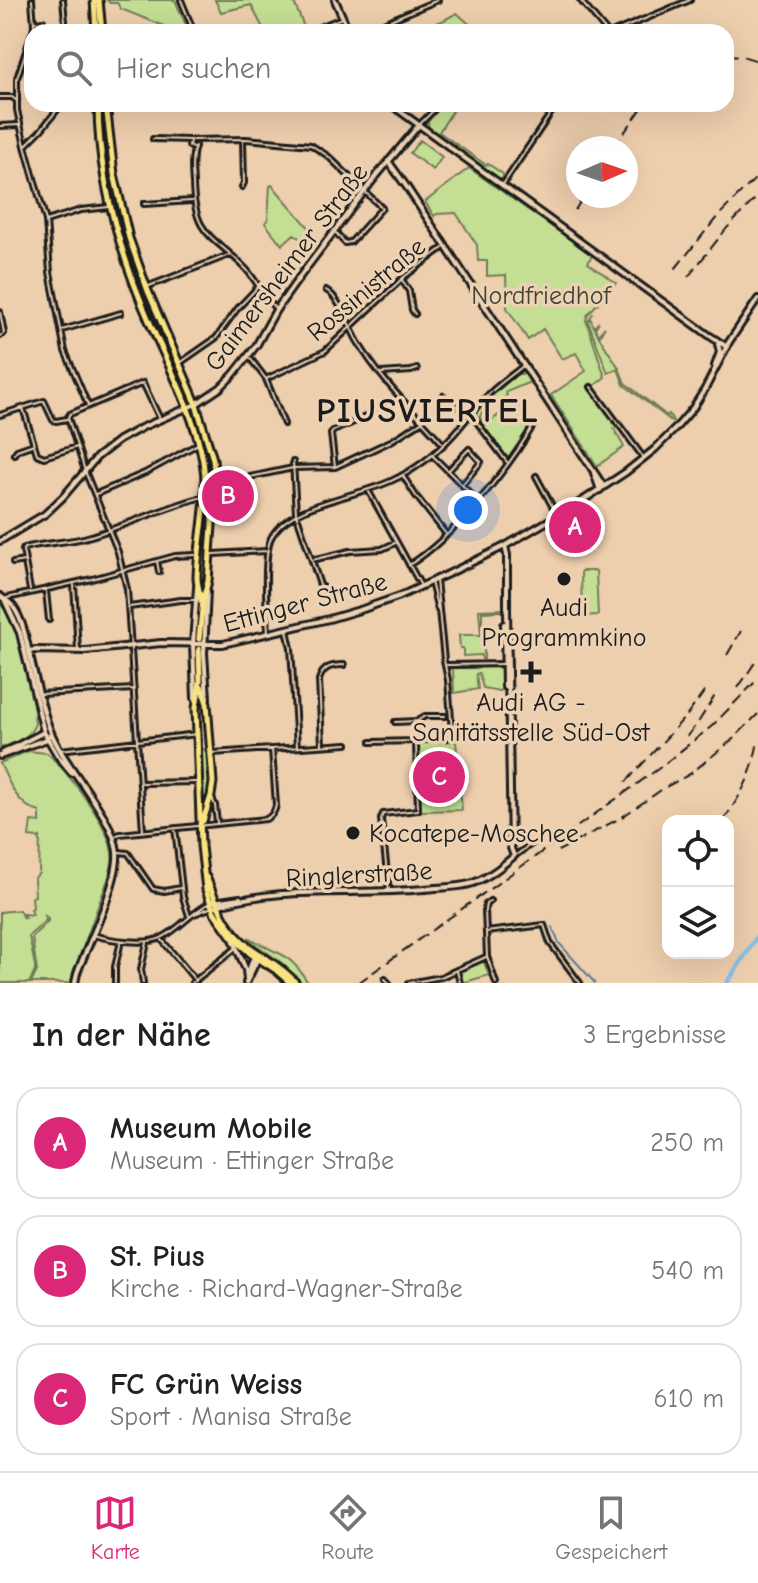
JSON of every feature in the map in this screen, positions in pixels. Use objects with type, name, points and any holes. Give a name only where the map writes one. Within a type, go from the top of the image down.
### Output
[{"type":"main road","points":[[97,0],[98,24]]},
{"type":"main road","points":[[98,112],[101,160],[110,207],[131,276],[187,409],[203,462],[204,497],[197,581],[201,610]]},
{"type":"main road","points":[[107,112],[116,186],[129,238],[211,448],[215,484],[208,581],[201,610],[199,639]]},
{"type":"main road","points":[[202,647],[196,708],[201,852],[206,890],[232,937],[287,972],[293,983]]},
{"type":"main road","points":[[200,680],[207,703],[213,782],[201,826]]},
{"type":"main road","points":[[198,734],[209,732]]},
{"type":"main road","points":[[198,742],[210,754]]},
{"type":"main road","points":[[213,905],[225,922],[262,958]]},
{"type":"street","points":[[32,0],[34,22],[43,21],[44,24]]},
{"type":"street","points":[[63,0],[65,24]]},
{"type":"street","points":[[181,0],[191,24]]},
{"type":"street","points":[[335,0],[346,24]]},
{"type":"street","points":[[381,24],[438,0]]},
{"type":"street","points":[[580,0],[600,24]]},
{"type":"street","points":[[632,24],[688,0]]},
{"type":"street","points":[[328,24],[343,18]]},
{"type":"street","points":[[24,57],[17,78],[20,125],[46,221],[50,272],[67,359],[88,405]]},
{"type":"street","points":[[0,97],[12,97],[17,101]]},
{"type":"street","points":[[25,146],[56,112]]},
{"type":"street","points":[[401,112],[727,347]]},
{"type":"street","name":"Gaimersheimer Straße","points":[[0,541],[45,514],[97,457],[119,440],[187,409],[220,388],[249,356],[276,310],[388,161],[432,112]]},
{"type":"street","points":[[503,186],[552,112]]},
{"type":"street","points":[[0,126],[20,125]]},
{"type":"street","points":[[153,139],[182,140],[195,146]]},
{"type":"street","points":[[242,187],[243,139]]},
{"type":"street","points":[[190,143],[243,139],[311,145],[328,156],[382,208],[351,242],[345,243],[335,232]]},
{"type":"street","points":[[203,140],[195,146],[193,154],[195,211],[205,231],[245,268],[276,310]]},
{"type":"street","points":[[190,143],[195,142],[195,146]]},
{"type":"street","points":[[190,143],[193,154]]},
{"type":"street","points":[[388,161],[602,488]]},
{"type":"street","points":[[144,204],[193,201]]},
{"type":"street","points":[[46,221],[81,210],[110,207]]},
{"type":"street","name":"Rossinistraße","points":[[266,379],[325,351],[401,280],[446,246]]},
{"type":"street","points":[[146,286],[230,255]]},
{"type":"street","points":[[401,280],[409,291],[415,314]]},
{"type":"street","points":[[179,363],[216,338],[238,308],[259,287]]},
{"type":"street","points":[[326,290],[334,296],[350,328],[380,373],[443,445]]},
{"type":"street","name":"Ettinger Straße","points":[[28,655],[173,642],[202,647],[219,644],[363,609],[434,581],[558,516],[644,459],[685,418],[758,299]]},
{"type":"street","points":[[0,312],[4,333],[0,336]]},
{"type":"street","points":[[61,330],[121,313]]},
{"type":"street","points":[[710,336],[720,349],[714,372]]},
{"type":"street","points":[[249,356],[266,379],[284,424]]},
{"type":"street","points":[[268,633],[268,551],[273,534],[296,513],[368,491],[403,476],[433,455],[484,398],[524,365]]},
{"type":"street","points":[[380,373],[417,369]]},
{"type":"street","points":[[0,415],[44,401],[56,421],[143,383],[160,419]]},
{"type":"street","points":[[591,387],[644,459]]},
{"type":"street","points":[[443,396],[470,414],[508,463]]},
{"type":"street","points":[[335,467],[333,431],[401,397]]},
{"type":"street","points":[[23,408],[37,454],[44,457],[78,446]]},
{"type":"street","points":[[68,418],[123,570],[129,607],[143,831]]},
{"type":"street","points":[[215,484],[293,468],[335,467],[391,441],[423,421]]},
{"type":"street","points":[[409,565],[447,534],[478,500],[534,424]]},
{"type":"street","points":[[14,454],[34,444]]},
{"type":"street","points":[[95,494],[145,473],[199,444]]},
{"type":"street","points":[[448,471],[469,449],[481,462],[462,485]]},
{"type":"street","points":[[433,455],[478,500]]},
{"type":"street","points":[[293,462],[296,513],[323,587]]},
{"type":"street","points":[[403,476],[447,534]]},
{"type":"street","points":[[536,476],[558,516]]},
{"type":"street","points":[[368,491],[422,586]]},
{"type":"street","points":[[31,592],[23,549],[88,538],[179,503],[204,497]]},
{"type":"street","points":[[311,560],[338,552],[382,549],[396,542]]},
{"type":"street","points":[[505,546],[511,848],[514,856],[544,835]]},
{"type":"street","points":[[210,554],[268,551]]},
{"type":"street","points":[[75,983],[114,878],[117,852],[105,819],[51,734],[28,655],[2,598],[74,584],[156,560],[199,554]]},
{"type":"street","points":[[13,563],[25,560]]},
{"type":"street","points":[[156,560],[159,572]]},
{"type":"street","points":[[196,708],[193,644],[197,581]]},
{"type":"street","points":[[207,703],[202,647],[208,581]]},
{"type":"street","points":[[371,742],[447,738],[452,732],[434,581]]},
{"type":"street","points":[[74,584],[78,651]]},
{"type":"street","points":[[46,589],[49,620]]},
{"type":"street","points":[[129,607],[196,600]]},
{"type":"street","points":[[287,629],[297,748]]},
{"type":"street","points":[[28,655],[44,740],[75,775]]},
{"type":"street","points":[[446,665],[506,664]]},
{"type":"street","points":[[322,746],[319,680],[326,668],[344,665]]},
{"type":"street","points":[[40,694],[135,689]]},
{"type":"street","points":[[420,712],[421,719]]},
{"type":"street","points":[[395,722],[445,716]]},
{"type":"street","points":[[0,755],[44,732],[51,734]]},
{"type":"street","points":[[0,755],[44,740],[51,734]]},
{"type":"street","points":[[60,750],[198,734]]},
{"type":"street","points":[[389,892],[381,819],[383,814],[418,810],[416,741]]},
{"type":"street","points":[[210,754],[347,744]]},
{"type":"street","points":[[114,837],[143,831],[266,819],[275,812],[272,749]]},
{"type":"street","points":[[141,783],[199,782]]},
{"type":"street","points":[[211,796],[217,824]]},
{"type":"street","points":[[175,828],[182,888],[190,917]]},
{"type":"street","points":[[117,852],[128,853],[153,889],[182,888]]},
{"type":"street","name":"Ringlerstraße","points":[[213,905],[308,893],[389,892],[473,883],[514,856]]},
{"type":"street","name":"Ringlerstraße","points":[[92,935],[121,940],[161,939],[190,917],[213,905],[231,898],[246,899]]},
{"type":"street","points":[[490,901],[485,906],[487,956],[496,983]]},
{"type":"street","points":[[225,922],[224,911],[232,902]]},
{"type":"street","points":[[486,932],[544,925],[550,943],[580,983]]},
{"type":"street","points":[[232,937],[246,970],[246,982]]},
{"type":"street","points":[[161,939],[194,982],[236,947]]},
{"type":"street","points":[[115,983],[121,940]]},
{"type":"street","points":[[143,983],[141,969],[147,941]]},
{"type":"street","points":[[229,954],[238,954]]},
{"type":"street","points":[[409,983],[441,977],[487,956]]},
{"type":"street","points":[[252,970],[262,958]]},
{"type":"street","points":[[246,982],[262,958]]},
{"type":"street","points":[[246,982],[252,961],[262,958]]},
{"type":"street","points":[[457,970],[460,983]]},
{"type":"street","points":[[385,979],[389,983]]},
{"type":"green space","points":[[107,0],[175,0],[186,24],[158,24],[121,9],[117,3]]},
{"type":"green space","points":[[215,0],[293,0],[303,24],[261,24],[251,5],[221,12]]},
{"type":"green space","points":[[457,13],[469,24],[433,24]]},
{"type":"green space","points":[[101,112],[106,112],[108,142],[127,239],[192,397],[185,400],[127,262],[111,201]]},
{"type":"green space","points":[[436,112],[452,112],[439,132],[503,174],[503,179],[500,180],[429,129],[428,122]]},
{"type":"green space","points":[[420,140],[442,157],[433,170],[410,153]]},
{"type":"green space","name":"Nordfriedhof","points":[[469,168],[592,255],[588,263],[616,283],[586,320],[605,377],[593,387],[620,424],[614,429],[624,447],[597,466],[551,395],[586,371],[576,353],[562,359],[543,329],[528,340],[507,308],[506,275],[487,276],[487,261],[478,261],[477,245],[456,213],[434,216],[425,202]]},
{"type":"green space","points":[[272,185],[312,231],[303,241],[294,234],[282,245],[265,223]]},
{"type":"green space","points":[[593,313],[590,318],[594,327],[599,322],[595,328],[598,335],[605,327],[599,337],[619,368],[625,383],[667,416],[669,414],[674,423],[624,385],[618,369],[608,373],[588,321]]},
{"type":"green space","points":[[517,374],[525,374],[530,382],[506,392],[507,396],[488,405],[489,410],[482,412],[480,417],[482,421],[490,419],[481,425],[476,414],[482,405]]},
{"type":"green space","points":[[517,401],[529,418],[530,428],[507,458],[483,427]]},
{"type":"green space","points":[[198,413],[212,464],[209,550],[200,550],[205,464],[192,416]]},
{"type":"green space","points":[[581,571],[596,571],[598,615],[582,616]]},
{"type":"green space","points":[[0,604],[8,614],[20,643],[29,678],[35,724],[25,737],[0,748]]},
{"type":"green space","points":[[505,609],[503,613],[482,612],[482,635],[501,635],[484,637],[484,659],[481,655],[463,656],[459,635],[481,635],[479,610]]},
{"type":"green space","points":[[499,667],[503,689],[483,688],[479,673],[476,674],[478,689],[454,693],[453,668]]},
{"type":"green space","points":[[456,741],[462,810],[422,811],[417,743]]},
{"type":"green space","points":[[200,746],[209,754],[211,788],[202,817]]},
{"type":"green space","points":[[28,751],[47,753],[65,772],[94,811],[112,852],[108,879],[70,983],[31,983],[37,971],[32,937],[48,921],[45,916],[46,920],[29,936],[35,971],[29,983],[0,983],[0,912],[19,910],[23,918],[23,914],[33,915],[32,897],[35,896],[34,879],[39,873],[40,836],[29,837],[31,821],[40,822],[40,812],[20,800],[0,763]]},
{"type":"green space","points":[[249,938],[289,960],[308,983],[300,983],[282,963]]},
{"type":"green space","points":[[483,960],[489,975],[462,983],[462,969]]},
{"type":"waterway","points":[[552,927],[559,943],[595,983]]},
{"type":"waterway","points":[[727,983],[758,935]]},
{"type":"waterway","points":[[727,983],[758,935]]},
{"type":"railway","points":[[734,56],[758,61]]},
{"type":"railway","points":[[622,136],[639,112]]},
{"type":"railway","points":[[675,269],[718,216],[758,176]]},
{"type":"railway","points":[[688,277],[727,228],[758,196]]},
{"type":"railway","points":[[727,655],[741,631]]},
{"type":"railway","points":[[738,688],[758,658]]},
{"type":"railway","points":[[358,983],[658,769],[712,726],[758,679]]},
{"type":"railway","points":[[626,782],[688,714],[707,688]]},
{"type":"railway","points":[[687,736],[716,694]]},
{"type":"railway","points":[[558,851],[622,817],[690,774],[758,714]]},
{"type":"railway","points":[[727,815],[746,783],[758,741]]},
{"type":"place","name":"St. Pius","points":[[228,496]]},
{"type":"place","name":"Museum Mobile","points":[[575,527]]},
{"type":"place","name":"Audi Programmkino","points":[[564,579]]},
{"type":"place","name":"Audi AG - Sanitätsstelle Süd-Ost","points":[[531,672]]},
{"type":"place","name":"FC Grün Weiss","points":[[439,777]]},
{"type":"place","name":"Kocatepe-Moschee","points":[[353,833]]},
{"type":"district","name":"PIUSVIERTEL","points":[[428,410]]}]
